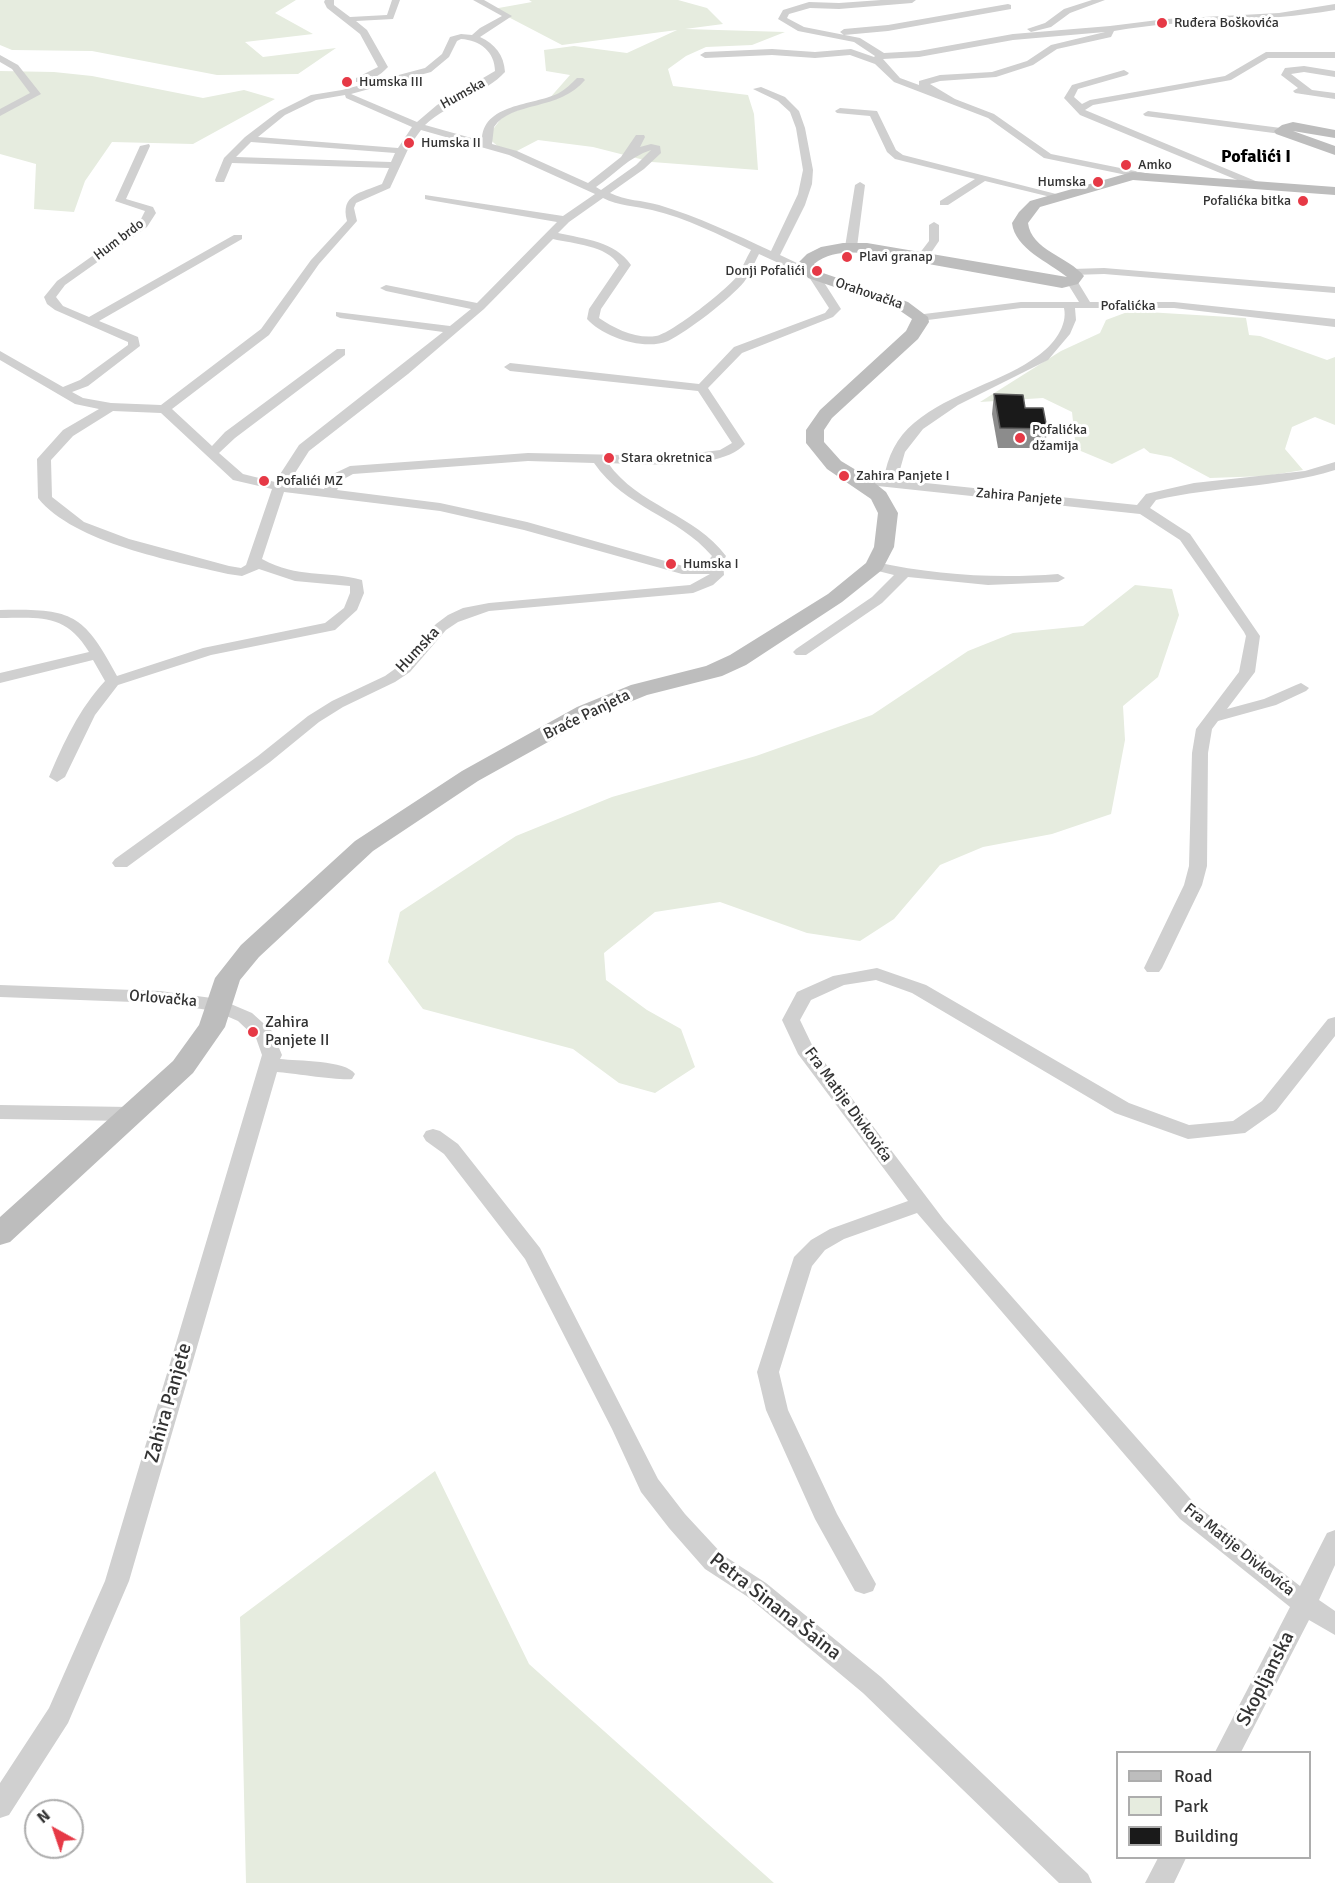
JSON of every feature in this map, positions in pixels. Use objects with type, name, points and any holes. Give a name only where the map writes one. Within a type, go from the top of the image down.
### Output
[{"type":"street","points":[[314,97],[319,91],[364,78],[378,72],[383,67],[364,32],[351,19],[330,6],[328,2],[330,0]]},
{"type":"street","points":[[351,19],[390,17],[396,0]]},
{"type":"street","points":[[219,180],[228,160],[249,139],[282,113],[314,97],[343,93],[428,70],[446,55],[453,39],[465,35],[476,36],[479,31],[503,21],[508,16],[477,0]]},
{"type":"street","points":[[829,0],[786,12],[782,19],[794,27],[857,40],[902,82],[997,119],[1048,156],[1146,176],[1335,191]]},
{"type":"street","points":[[809,5],[839,6],[912,0]]},
{"type":"street","points":[[1013,38],[1022,31],[1048,24],[1067,11],[1101,0]]},
{"type":"street","points":[[826,33],[874,30],[1008,7]]},
{"type":"street","points":[[705,55],[772,52],[809,55],[851,52],[880,60],[1013,38],[1110,29],[1182,19],[1296,14],[1335,7]]},
{"type":"street","points":[[950,99],[922,83],[940,78],[986,76],[1016,69],[1030,63],[1054,47],[1105,37],[1110,29]]},
{"type":"street","name":"Humska","points":[[164,409],[265,332],[315,262],[352,221],[349,208],[352,201],[386,186],[407,137],[435,110],[500,72],[501,67],[497,56],[476,36]]},
{"type":"street","points":[[1080,107],[1227,78],[1266,55],[1335,55]]},
{"type":"street","points":[[0,58],[15,68],[36,94],[0,113]]},
{"type":"street","points":[[1310,93],[1286,75],[1288,70],[1304,69],[1335,74]]},
{"type":"street","points":[[1124,73],[1075,87],[1069,99],[1080,107],[1083,113],[1254,184]]},
{"type":"street","points":[[487,145],[487,130],[492,122],[504,115],[562,94],[576,87],[580,80]]},
{"type":"street","points":[[758,89],[774,94],[795,110],[802,131],[809,175],[803,194],[774,256]]},
{"type":"street","points":[[1291,90],[1335,96]]},
{"type":"street","points":[[349,96],[418,126]]},
{"type":"street","points":[[840,111],[874,113],[892,152],[899,157],[1059,196]]},
{"type":"street","points":[[1148,114],[1281,131],[1335,151]]},
{"type":"street","name":"Humska","points":[[418,126],[487,145],[527,159],[620,202],[677,214],[758,248],[814,275]]},
{"type":"street","points":[[1281,131],[1288,127],[1300,127],[1335,134]]},
{"type":"street","points":[[588,188],[606,176],[636,148],[640,137]]},
{"type":"street","points":[[249,139],[402,151]]},
{"type":"street","name":"Hum brdo","points":[[63,392],[84,383],[134,346],[134,340],[124,335],[59,309],[51,302],[50,297],[61,282],[143,225],[150,213],[149,209],[124,203],[120,201],[120,198],[128,186],[132,171],[145,146]]},
{"type":"street","points":[[111,407],[68,433],[44,459],[45,498],[79,525],[124,542],[228,570],[242,572],[252,568],[279,487],[304,448],[404,371],[480,307],[565,220],[600,193],[640,167],[656,153],[656,148],[651,147],[630,153]]},
{"type":"street","points":[[228,160],[395,165]]},
{"type":"street","points":[[1087,306],[1072,276],[1031,244],[1021,232],[1020,223],[1024,215],[1035,204],[1116,179],[1146,176]]},
{"type":"street","points":[[944,203],[984,177]]},
{"type":"street","points":[[851,247],[860,185]]},
{"type":"street","points":[[429,197],[565,220]]},
{"type":"street","points":[[922,258],[934,241],[934,225]]},
{"type":"street","points":[[550,235],[599,246],[614,252],[623,259],[625,265],[595,309],[593,319],[619,334],[655,341],[664,338],[723,297],[751,266],[752,255],[758,248]]},
{"type":"street","points":[[90,321],[238,237]]},
{"type":"street","points":[[702,388],[738,350],[829,315],[835,309],[833,303],[819,288],[806,263],[813,256],[825,251],[851,247],[1052,282],[1104,271],[1335,290]]},
{"type":"street","name":"Orahovačka","points":[[814,275],[902,305],[920,317]]},
{"type":"street","points":[[386,288],[480,307]]},
{"type":"street","name":"Pofalićka","points":[[920,317],[996,307],[1174,305],[1335,323]]},
{"type":"street","points":[[890,483],[891,465],[903,443],[918,427],[936,414],[1043,358],[1062,340],[1071,311],[1069,306]]},
{"type":"street","points":[[340,314],[452,330]]},
{"type":"street","name":"Zahira Panjete","points":[[875,566],[884,547],[888,513],[879,496],[859,480],[834,465],[820,451],[815,443],[815,430],[825,414],[912,335],[921,322],[920,317]]},
{"type":"street","points":[[211,454],[230,435],[341,352]]},
{"type":"street","points":[[0,355],[79,401],[111,407],[164,409],[238,477],[279,487],[440,507],[516,523],[682,570],[701,571],[716,562],[719,556],[697,533],[625,491],[604,470],[599,460]]},
{"type":"street","points":[[510,367],[702,388]]},
{"type":"street","points":[[329,493],[336,478],[350,470],[531,457],[599,460],[719,456],[733,451],[739,444],[702,388]]},
{"type":"street","points":[[1153,968],[1193,885],[1198,866],[1200,753],[1204,729],[1247,672],[1253,636],[1185,537],[1143,510],[1151,497],[1194,486],[1305,475],[1335,466]]},
{"type":"street","name":"Zahira Panjete","points":[[859,480],[1143,510]]},
{"type":"street","points":[[57,777],[79,724],[95,699],[113,682],[208,651],[330,627],[350,610],[357,593],[357,583],[340,578],[294,577],[255,561]]},
{"type":"street","name":"Humska","points":[[121,863],[267,757],[321,714],[390,679],[406,668],[437,630],[457,614],[489,607],[693,589],[717,575],[716,562]]},
{"type":"street","points":[[875,566],[958,581],[1015,582],[1058,578]]},
{"type":"street","name":"Braće Panjeta","points":[[219,1005],[228,978],[250,951],[364,846],[470,776],[585,712],[639,690],[714,671],[738,660],[835,598],[875,566]]},
{"type":"street","points":[[801,652],[877,600],[904,573]]},
{"type":"street","points":[[0,614],[58,616],[72,622],[98,654],[113,682]]},
{"type":"street","points":[[0,678],[98,654]]},
{"type":"street","points":[[1211,718],[1270,702],[1301,688]]},
{"type":"street","name":"Fra Matije Divkovića","points":[[1335,1023],[1269,1106],[1238,1128],[1188,1132],[1122,1108],[919,989],[877,974],[840,980],[804,996],[791,1020],[805,1049],[921,1204],[1188,1512],[1305,1604],[1335,1624]]},
{"type":"street","name":"Orlovačka","points":[[0,991],[160,997],[219,1005],[212,1027],[183,1067],[0,1234]]},
{"type":"street","name":"Zahira Panjete","points":[[0,1806],[59,1715],[117,1581],[272,1055],[264,1035],[245,1017],[219,1005]]},
{"type":"street","points":[[269,1065],[339,1071],[345,1074]]},
{"type":"street","points":[[0,1112],[130,1114]]},
{"type":"street","name":"Petra Sinana Šaina","points":[[433,1136],[451,1149],[533,1254],[623,1429],[649,1485],[677,1521],[714,1562],[757,1590],[872,1685],[1077,1883]]},
{"type":"street","points":[[864,1584],[827,1519],[777,1410],[768,1372],[802,1263],[818,1245],[837,1234],[921,1204]]},
{"type":"street","name":"Skopljanska","points":[[1229,1751],[1305,1604],[1335,1540]]},
{"type":"street","points":[[1159,1883],[1172,1859]]},
{"type":"green space","points":[[0,0],[296,0],[275,13],[313,34],[245,42],[263,57],[336,48],[298,74],[217,75],[92,51],[12,50],[0,45]]},
{"type":"green space","points":[[529,0],[678,0],[707,8],[723,24],[685,29],[785,32],[752,45],[706,47],[686,56],[668,69],[673,86],[748,95],[754,114],[758,170],[652,162],[593,147],[538,140],[513,153],[501,149],[487,137],[504,115],[548,100],[570,75],[546,71],[544,50],[574,46],[627,53],[677,30],[562,45],[493,9],[532,2]]},
{"type":"green space","points":[[0,71],[54,72],[92,76],[203,98],[244,90],[275,99],[193,144],[112,142],[85,181],[74,212],[34,209],[36,164],[0,154]]},
{"type":"green space","points":[[1130,311],[1246,318],[1249,335],[1260,336],[1327,360],[1335,357],[1335,425],[1315,417],[1292,427],[1285,449],[1303,470],[1266,476],[1210,478],[1171,457],[1150,453],[1144,448],[1112,464],[1076,449],[1072,412],[1043,398],[980,402],[1061,351],[1100,333],[1106,320]]},
{"type":"green space","points":[[1135,585],[1172,589],[1179,615],[1158,677],[1123,706],[1125,740],[1111,814],[1052,834],[983,847],[940,865],[894,919],[860,941],[807,933],[720,902],[655,912],[604,953],[606,980],[647,1010],[681,1029],[695,1067],[655,1093],[619,1083],[573,1049],[423,1009],[388,962],[400,912],[516,836],[612,797],[756,756],[872,715],[968,651],[1013,633],[1083,626]]},
{"type":"green space","points":[[435,1471],[529,1664],[774,1883],[246,1883],[240,1617]]},
{"type":"building","points":[[994,394],[1023,395],[1025,408],[1043,408],[1047,429],[1000,428]]},
{"type":"place","name":"Ruđera Boškovića","points":[[1162,23]]},
{"type":"place","name":"Humska III","points":[[347,82]]},
{"type":"place","name":"Humska II","points":[[409,143]]},
{"type":"place","name":"Amko","points":[[1126,165]]},
{"type":"place","name":"Humska","points":[[1098,182]]},
{"type":"place","name":"Pofalićka bitka","points":[[1303,201]]},
{"type":"place","name":"Plavi granap","points":[[847,257]]},
{"type":"place","name":"Donji Pofalići","points":[[817,271]]},
{"type":"place","name":"Pofalićka džamija","points":[[1020,438]]},
{"type":"place","name":"Stara okretnica","points":[[609,458]]},
{"type":"place","name":"Zahira Panjete I","points":[[844,476]]},
{"type":"place","name":"Pofalići MZ","points":[[264,481]]},
{"type":"place","name":"Humska I","points":[[671,564]]},
{"type":"place","name":"Zahira Panjete II","points":[[253,1032]]},
{"type":"district","name":"Pofalići I","points":[[1256,157]]}]
